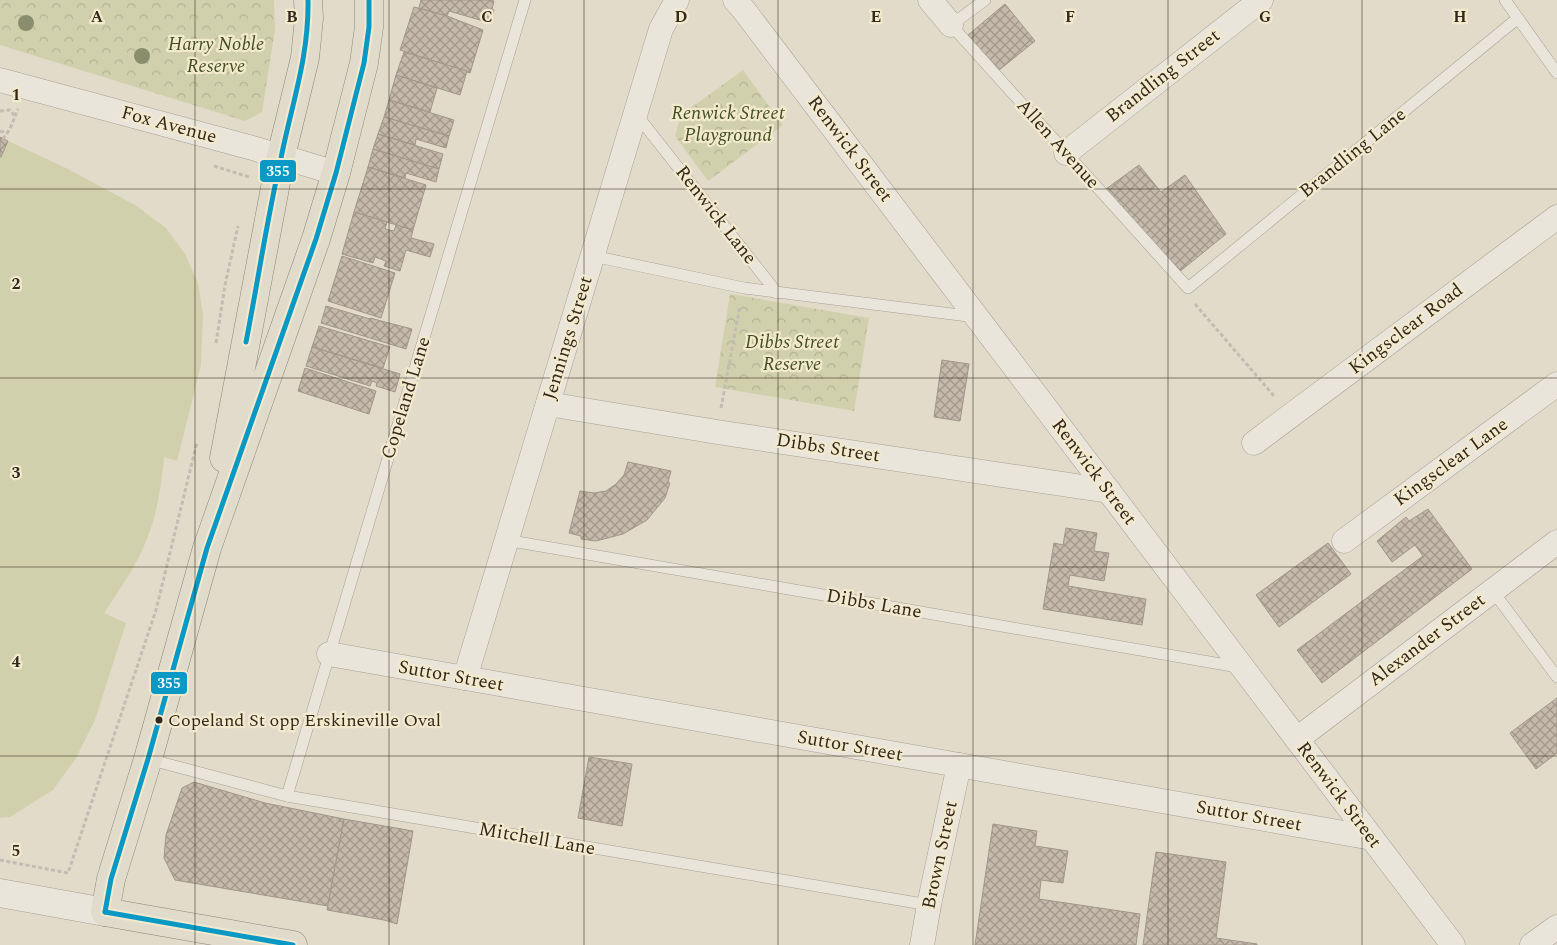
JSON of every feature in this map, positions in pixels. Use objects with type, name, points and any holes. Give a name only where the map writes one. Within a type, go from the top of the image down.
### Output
[{"type":"main road","points":[[207,548],[281,156],[305,58],[309,18],[308,0]]},
{"type":"main road","points":[[293,945],[105,912],[111,879],[148,759],[207,548],[316,239],[336,173],[364,63],[369,27],[369,0]]},
{"type":"street","name":"Jennings Street","points":[[465,678],[661,30],[677,0]]},
{"type":"street","name":"Renwick Street","points":[[734,0],[743,9],[1453,945]]},
{"type":"street","name":"Allen Avenue","points":[[930,0],[952,26]]},
{"type":"street","name":"Brandling Street","points":[[1066,153],[1261,0]]},
{"type":"street","name":"Fox Avenue","points":[[0,80],[281,156],[336,173]]},
{"type":"street","name":"Kingsclear Road","points":[[1254,443],[1557,217]]},
{"type":"street","name":"Kingsclear Lane","points":[[1344,541],[1557,384]]},
{"type":"street","name":"Dibbs Street","points":[[548,404],[717,432],[1109,491]]},
{"type":"street","name":"Alexander Street","points":[[1297,739],[1557,542]]},
{"type":"street","name":"Suttor Street","points":[[329,654],[1372,838]]},
{"type":"street","name":"Brown Street","points":[[922,945],[959,765]]},
{"type":"street","points":[[0,893],[105,912]]},
{"type":"street","points":[[1532,945],[1557,926]]},
{"type":"lane","name":"Copeland Lane","points":[[287,796],[525,0]]},
{"type":"lane","points":[[952,26],[985,0]]},
{"type":"lane","points":[[1505,0],[1557,73]]},
{"type":"lane","name":"Brandling Lane","points":[[1188,288],[1518,18]]},
{"type":"lane","name":"Allen Avenue","points":[[952,26],[1188,288]]},
{"type":"lane","name":"Renwick Lane","points":[[636,114],[777,293]]},
{"type":"lane","name":"Renwick Lane","points":[[592,256],[744,288],[977,317]]},
{"type":"lane","name":"Dibbs Lane","points":[[506,540],[1243,667]]},
{"type":"lane","points":[[1492,590],[1557,677]]},
{"type":"lane","name":"Mitchell Lane","points":[[148,759],[287,796],[929,905]]},
{"type":"path","points":[[0,111],[10,110],[15,117],[4,139]]},
{"type":"path","points":[[0,131],[7,134]]},
{"type":"path","points":[[247,186],[249,177]]},
{"type":"path","points":[[216,344],[225,285],[239,222]]},
{"type":"path","points":[[717,432],[744,288]]},
{"type":"path","points":[[1188,288],[1191,299],[1291,415]]},
{"type":"path","points":[[0,860],[68,872],[156,610],[198,439]]},
{"type":"green space","name":"Harry Noble Reserve","points":[[0,0],[274,0],[275,30],[262,112],[245,121],[0,45]]},
{"type":"green space","name":"Renwick Street Playground","points":[[743,70],[783,125],[708,181],[675,136],[681,115]]},
{"type":"green space","points":[[8,141],[66,168],[135,205],[166,228],[185,254],[198,283],[203,315],[201,365],[177,461],[164,457],[159,498],[148,536],[134,566],[104,613],[126,623],[95,720],[76,758],[53,790],[10,817],[0,818],[0,157]]},
{"type":"green space","name":"Dibbs Street Reserve","points":[[730,294],[869,318],[854,411],[715,387]]},
{"type":"building","points":[[421,0],[491,0],[494,1],[492,9],[494,10],[490,23],[449,11],[447,16],[419,8]]},
{"type":"building","points":[[1005,4],[1035,41],[998,71],[968,35]]},
{"type":"building","points":[[414,7],[447,16],[483,30],[470,73],[400,50]]},
{"type":"building","points":[[404,52],[467,71],[460,95],[396,75]]},
{"type":"building","points":[[396,75],[437,88],[430,112],[389,100]]},
{"type":"building","points":[[389,100],[454,120],[449,136],[384,117]]},
{"type":"building","points":[[384,117],[449,136],[446,148],[416,139],[415,145],[378,134]]},
{"type":"building","points":[[378,134],[443,154],[439,169],[373,149]]},
{"type":"building","points":[[0,137],[8,141],[1,157],[0,157]]},
{"type":"building","points":[[373,149],[439,169],[436,182],[406,173],[405,178],[368,167]]},
{"type":"building","points":[[1139,165],[1161,192],[1185,175],[1226,234],[1178,273],[1106,189]]},
{"type":"building","points":[[368,167],[426,185],[413,230],[354,212]]},
{"type":"building","points":[[354,212],[387,222],[385,229],[394,231],[396,225],[413,230],[411,238],[434,244],[430,257],[406,250],[400,271],[384,266],[386,261],[375,257],[373,263],[342,254]]},
{"type":"building","points":[[342,256],[395,273],[381,318],[328,301]]},
{"type":"building","points":[[326,306],[412,329],[406,349],[321,323]]},
{"type":"building","points":[[319,326],[390,347],[383,368],[312,347]]},
{"type":"building","points":[[312,347],[400,374],[395,392],[376,386],[377,383],[372,381],[370,386],[306,366]]},
{"type":"building","points":[[942,360],[969,364],[960,421],[934,417]]},
{"type":"building","points":[[305,368],[376,391],[369,414],[298,391]]},
{"type":"building","points":[[628,462],[671,471],[668,482],[670,483],[665,498],[647,520],[623,534],[596,541],[581,539],[581,536],[569,533],[580,491],[594,493],[606,491],[624,475]]},
{"type":"building","points":[[1428,509],[1472,569],[1322,683],[1297,650],[1423,556],[1415,545],[1392,562],[1377,541],[1406,517],[1409,521]]},
{"type":"building","points":[[1066,528],[1097,533],[1094,551],[1109,553],[1104,581],[1070,575],[1068,586],[1146,599],[1142,625],[1043,609],[1054,543],[1063,545]]},
{"type":"building","points":[[1328,543],[1351,574],[1279,627],[1256,595]]},
{"type":"building","points":[[1557,698],[1557,753],[1536,769],[1510,733]]},
{"type":"building","points":[[589,757],[632,764],[622,826],[578,818]]},
{"type":"building","points":[[194,782],[265,803],[344,819],[328,906],[175,880],[164,858],[166,835],[182,788]]},
{"type":"building","points":[[344,819],[413,831],[397,924],[327,910]]},
{"type":"building","points":[[993,824],[1037,831],[1035,846],[1068,851],[1063,883],[1041,880],[1039,899],[1140,914],[1136,945],[975,945]]},
{"type":"building","points":[[1156,852],[1226,862],[1216,938],[1257,945],[1143,945]]},
{"type":"transit line","name":"355","points":[[246,342],[271,204],[303,61],[308,21],[308,0]]},
{"type":"transit line","name":"355","points":[[105,912],[111,879],[148,759],[207,548],[316,239],[336,173],[364,63],[369,27],[369,0]]},
{"type":"transit line","name":"355","points":[[105,912],[293,945]]},
{"type":"place","name":"Copeland St opp Erskineville Oval","points":[[159,720]]}]
